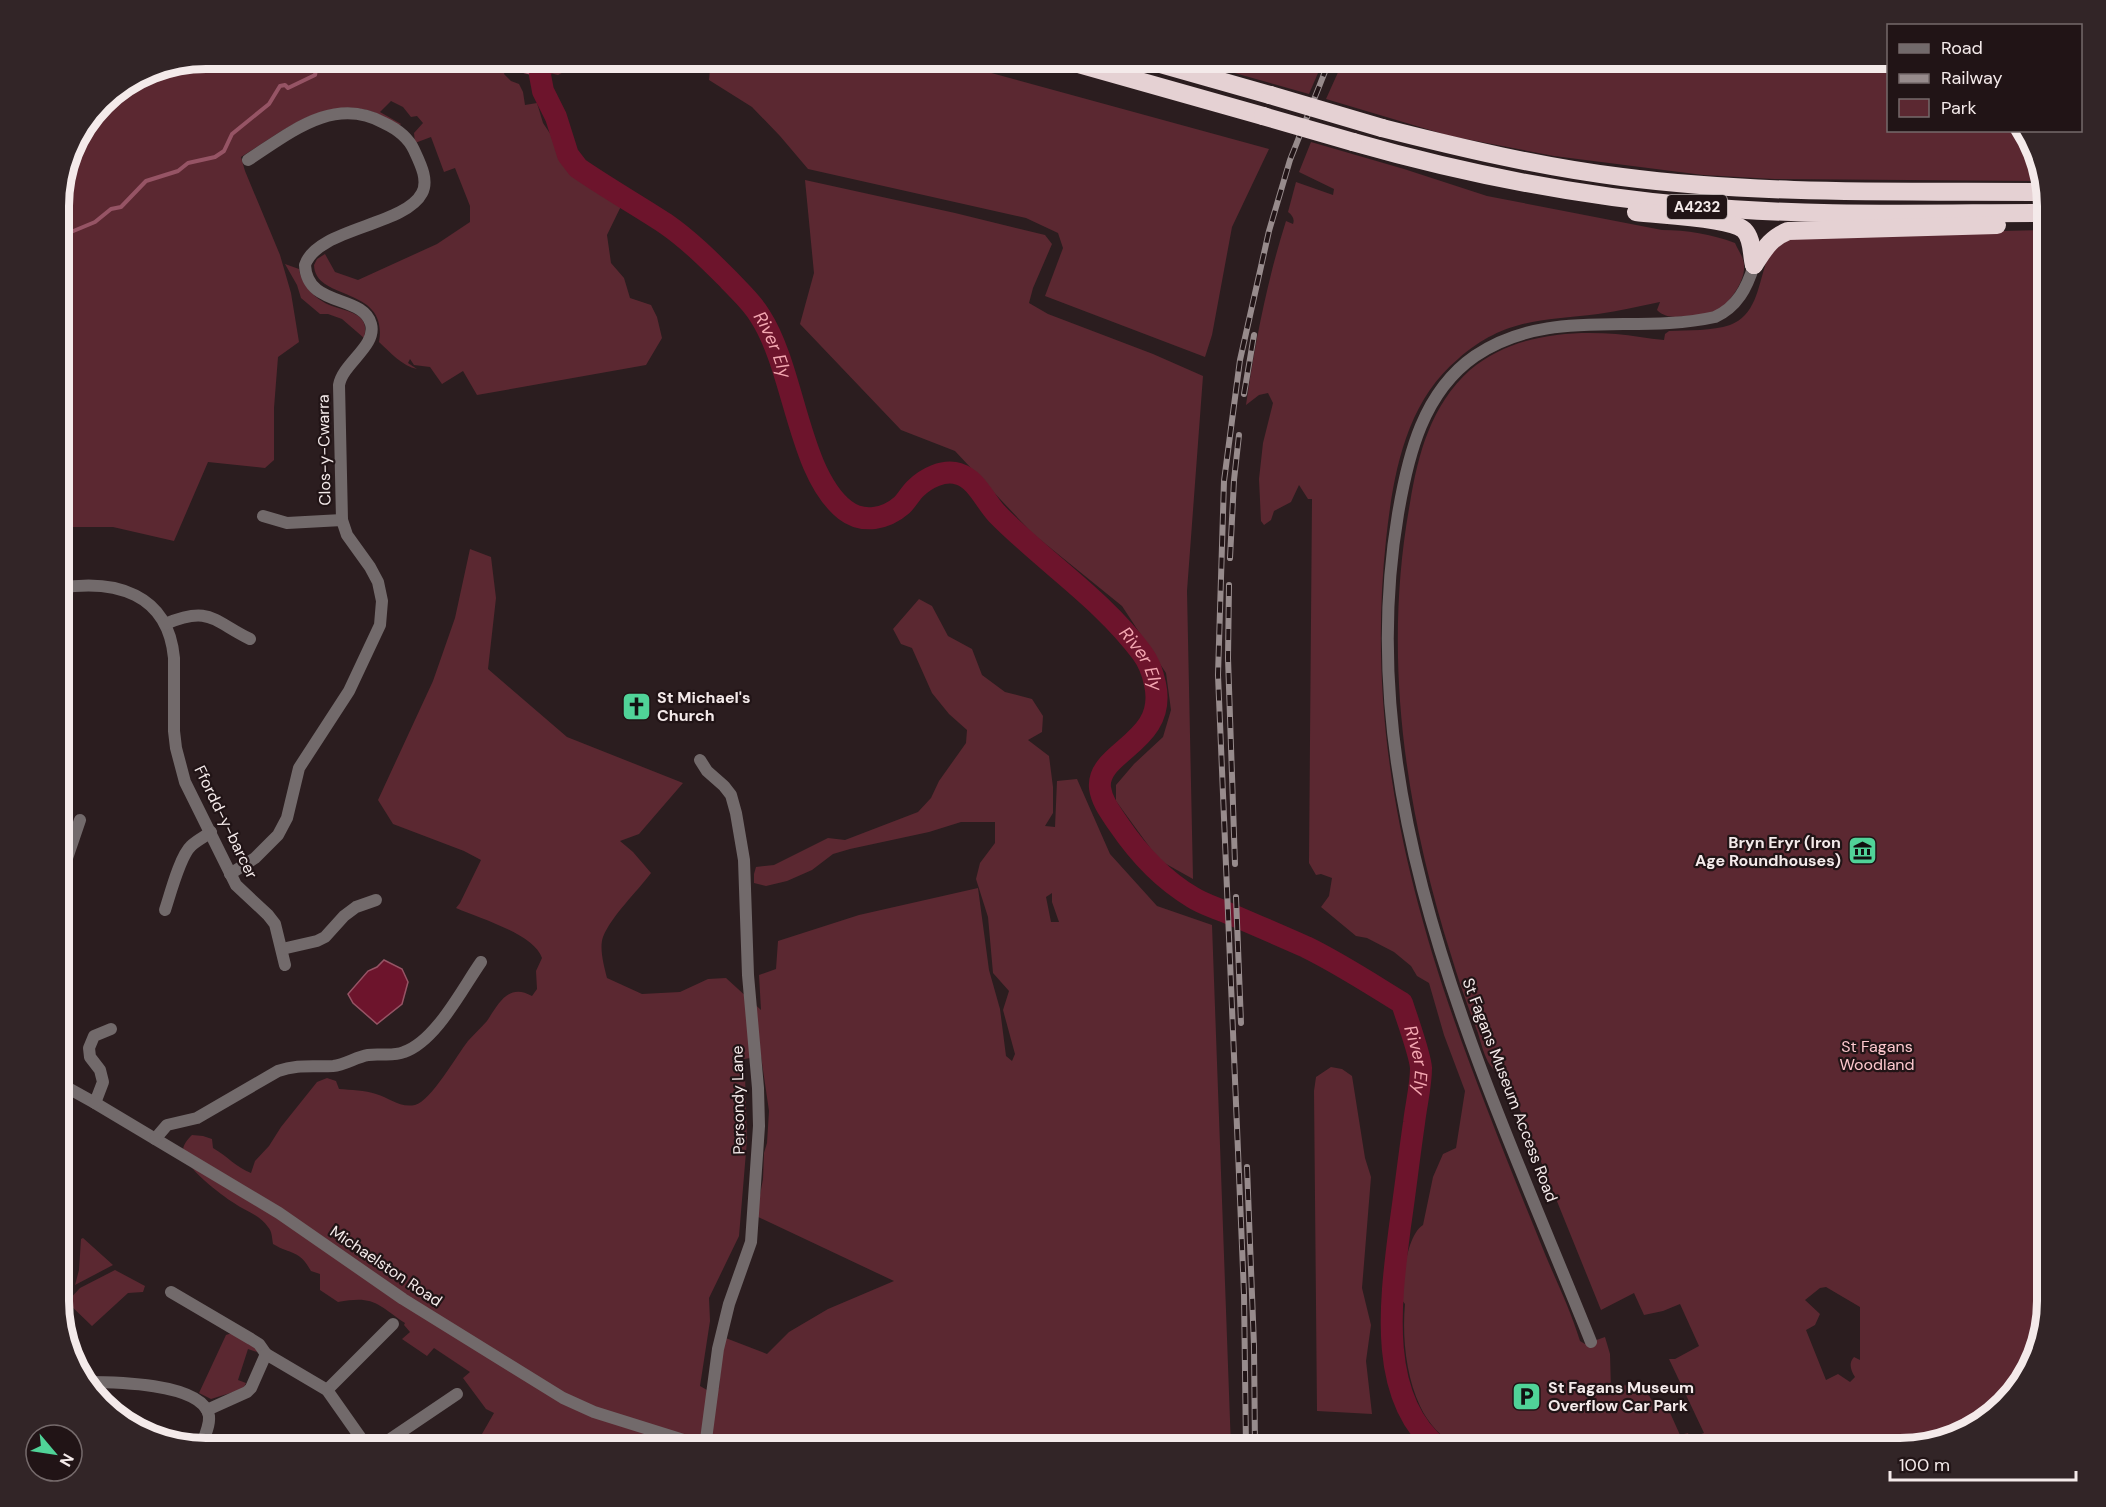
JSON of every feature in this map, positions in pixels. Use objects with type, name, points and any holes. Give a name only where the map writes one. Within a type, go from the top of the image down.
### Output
[{"type":"highway","name":"A4232","points":[[1099,69],[1432,163],[1543,187],[1608,197],[1783,212],[2037,213]]},
{"type":"highway","name":"A4232","points":[[1180,69],[1382,128],[1543,165],[1623,177],[1791,189],[2036,192]]},
{"type":"highway","points":[[1432,163],[1498,184],[1567,201],[1663,216],[1718,220],[1736,225],[1744,230],[1752,245],[1754,266]]},
{"type":"highway","points":[[1754,266],[1772,239],[1779,234],[1794,230],[2037,224]]},
{"type":"street","name":"Clos-y-Cwarra","points":[[230,874],[255,858],[278,835],[287,818],[299,768],[349,691],[380,625],[382,601],[378,582],[347,535],[342,520],[339,385],[343,373],[366,345],[371,335],[370,322],[364,312],[356,307],[321,293],[308,278],[305,265],[313,251],[326,243],[407,208],[421,195],[425,181],[412,146],[405,137],[381,121],[354,112],[336,113],[307,122],[248,160]]},
{"type":"street","name":"St Fagans Museum Access Road","points":[[1591,1342],[1475,1054],[1438,942],[1413,850],[1401,786],[1390,699],[1390,601],[1395,534],[1406,469],[1419,429],[1444,386],[1473,357],[1504,339],[1550,327],[1639,324],[1715,318],[1738,300],[1748,284],[1754,266]]},
{"type":"street","name":"Clos-y-Cwarra","points":[[263,516],[286,530],[342,520]]},
{"type":"street","points":[[69,587],[105,585],[124,589],[143,599],[165,624],[185,616],[202,615],[220,620],[250,639]]},
{"type":"street","name":"Ffordd-y-barcer","points":[[165,624],[173,646],[174,731],[179,763],[191,797],[211,832],[230,874],[241,892],[275,924],[285,965]]},
{"type":"street","name":"Persondy Lane","points":[[700,760],[707,771],[731,795],[744,860],[748,975],[759,1126],[751,1242],[732,1295],[718,1349],[708,1438]]},
{"type":"street","points":[[69,852],[80,820]]},
{"type":"street","points":[[165,910],[173,882],[188,848],[211,832]]},
{"type":"street","points":[[282,950],[325,937],[344,916],[356,907],[376,900]]},
{"type":"street","points":[[155,1139],[167,1125],[197,1118],[278,1071],[301,1065],[334,1066],[365,1055],[395,1055],[414,1048],[435,1031],[481,962]]},
{"type":"street","points":[[95,1103],[103,1082],[100,1070],[90,1057],[89,1048],[94,1036],[111,1029]]},
{"type":"street","name":"Michaelston Road","points":[[69,1089],[279,1213],[403,1299],[563,1398],[594,1412],[676,1438]]},
{"type":"street","points":[[171,1292],[259,1344],[266,1353],[327,1390],[365,1438]]},
{"type":"street","points":[[327,1390],[393,1324]]},
{"type":"street","points":[[207,1410],[247,1392],[251,1388],[266,1353]]},
{"type":"street","points":[[96,1382],[144,1384],[166,1388],[190,1397],[207,1410],[208,1427],[204,1438]]},
{"type":"street","points":[[392,1438],[457,1394]]},
{"type":"green space","points":[[206,69],[505,69],[504,74],[511,81],[519,84],[525,105],[537,103],[543,123],[557,144],[561,159],[566,165],[569,163],[624,200],[607,235],[611,263],[624,278],[630,298],[651,305],[657,317],[662,338],[646,365],[477,395],[463,371],[442,384],[430,367],[414,365],[410,359],[408,363],[417,369],[396,358],[379,342],[379,324],[373,311],[363,302],[326,285],[317,277],[314,265],[317,259],[325,254],[335,272],[358,280],[437,244],[470,222],[470,206],[455,168],[444,172],[431,137],[415,143],[414,133],[423,123],[417,116],[411,117],[403,107],[391,101],[380,112],[400,125],[374,112],[352,108],[318,113],[286,128],[241,157],[280,255],[291,293],[299,342],[278,357],[274,408],[274,460],[265,468],[208,462],[174,541],[113,527],[69,527],[69,197],[74,170],[87,137],[116,103],[137,87],[162,76],[188,70]]},
{"type":"green space","points":[[549,69],[569,69],[558,75],[550,73]]},
{"type":"green space","points":[[710,69],[977,69],[1269,149],[1232,227],[1212,335],[1205,357],[1045,296],[1063,248],[1058,233],[1026,218],[808,169],[752,107],[709,80]]},
{"type":"green space","points":[[1220,69],[1320,69],[1309,94]]},
{"type":"green space","points":[[1340,69],[1887,69],[1887,132],[2015,132],[2027,154],[2034,181],[1774,179],[1703,175],[1554,156],[1450,136],[1326,99]]},
{"type":"green space","points":[[1311,142],[1487,196],[1662,230],[1717,237],[1735,243],[1743,260],[1744,271],[1739,286],[1724,306],[1712,313],[1680,317],[1668,316],[1657,310],[1660,302],[1606,313],[1524,324],[1492,336],[1458,359],[1425,397],[1405,442],[1389,516],[1381,616],[1382,690],[1389,762],[1402,833],[1418,904],[1462,1044],[1580,1341],[1585,1344],[1605,1337],[1610,1354],[1611,1390],[1641,1380],[1652,1401],[1656,1400],[1659,1409],[1667,1406],[1680,1435],[1688,1433],[1690,1438],[1445,1438],[1423,1413],[1411,1382],[1404,1330],[1405,1304],[1401,1299],[1406,1259],[1417,1231],[1423,1225],[1433,1177],[1443,1154],[1456,1148],[1465,1091],[1444,1035],[1429,983],[1417,976],[1411,966],[1394,952],[1367,938],[1356,936],[1321,907],[1329,896],[1332,878],[1321,874],[1316,875],[1309,863],[1312,499],[1308,499],[1299,485],[1291,502],[1274,511],[1271,520],[1264,525],[1261,521],[1259,479],[1263,443],[1273,403],[1268,393],[1259,395],[1246,405],[1273,266],[1286,221],[1293,224],[1294,222],[1288,212],[1296,182],[1333,195],[1334,189],[1299,172]]},
{"type":"green space","points":[[805,180],[1045,235],[1052,244],[1029,303],[1048,314],[1153,354],[1203,376],[1187,591],[1193,879],[1159,860],[1116,801],[1116,785],[1134,764],[1163,737],[1171,710],[1166,673],[1122,606],[1032,533],[955,451],[901,430],[800,324],[814,273]]},
{"type":"green space","name":"St Fagans Woodland","points":[[2037,230],[2036,1319],[2030,1345],[2019,1370],[1997,1398],[1961,1424],[1918,1437],[1690,1438],[1704,1433],[1669,1359],[1675,1359],[1699,1346],[1680,1304],[1644,1315],[1634,1293],[1601,1310],[1512,1090],[1492,1068],[1484,1054],[1435,900],[1410,788],[1403,732],[1398,618],[1402,560],[1417,466],[1428,431],[1445,399],[1470,370],[1486,359],[1503,349],[1539,338],[1597,333],[1664,340],[1665,334],[1669,331],[1708,329],[1730,325],[1738,321],[1750,308],[1770,256],[1788,240],[1798,236]],"holes":[[[1826,1287],[1860,1307],[1860,1360],[1854,1357],[1852,1359],[1851,1370],[1855,1377],[1850,1382],[1838,1374],[1826,1380],[1806,1330],[1815,1325],[1820,1314],[1805,1300],[1820,1288]]]},
{"type":"green space","points":[[285,264],[299,269],[307,287],[321,300],[361,318],[364,323],[364,338],[342,319],[320,314],[301,298],[297,285]]},
{"type":"green space","points":[[470,549],[491,557],[496,598],[488,669],[567,737],[683,783],[639,834],[620,841],[651,873],[618,912],[603,937],[603,963],[607,978],[642,994],[680,992],[708,979],[726,978],[761,1010],[759,975],[776,969],[778,941],[859,915],[978,888],[989,970],[1000,1009],[1006,1056],[1012,1061],[1015,1054],[1003,1010],[1009,991],[993,973],[988,917],[976,879],[980,863],[995,843],[995,822],[961,822],[929,832],[850,849],[833,854],[812,870],[787,881],[766,886],[754,883],[754,874],[756,867],[774,865],[828,838],[845,840],[918,812],[931,798],[939,781],[966,743],[967,730],[949,714],[932,693],[912,648],[901,644],[893,629],[919,599],[932,606],[948,636],[972,649],[982,675],[1005,692],[1032,699],[1043,716],[1042,732],[1028,740],[1049,756],[1053,787],[1053,813],[1045,826],[1055,827],[1057,781],[1077,779],[1110,854],[1157,906],[1212,925],[1231,1438],[480,1438],[494,1413],[486,1409],[463,1378],[470,1372],[434,1348],[427,1356],[402,1339],[410,1332],[404,1325],[405,1323],[381,1306],[360,1300],[338,1302],[320,1290],[320,1274],[311,1271],[303,1259],[294,1253],[273,1244],[270,1230],[265,1223],[204,1180],[190,1165],[183,1151],[187,1140],[192,1135],[212,1139],[213,1148],[251,1173],[255,1161],[317,1082],[327,1078],[336,1081],[339,1089],[358,1090],[399,1104],[415,1105],[436,1087],[468,1041],[505,997],[516,992],[524,992],[532,996],[537,989],[536,971],[542,958],[537,949],[517,934],[456,908],[481,860],[464,851],[393,824],[378,800],[433,681],[455,618]],"holes":[[[1052,893],[1052,902],[1059,922],[1051,922],[1046,897]],[[761,1056],[769,1111],[763,1179],[756,1216],[894,1281],[828,1309],[789,1332],[767,1354],[723,1337],[719,1389],[707,1390],[700,1386],[710,1321],[709,1298],[739,1236],[747,1140],[745,1075],[739,1060]]]},
{"type":"green space","points":[[1331,1067],[1342,1069],[1352,1076],[1365,1158],[1371,1177],[1362,1288],[1371,1325],[1366,1361],[1372,1414],[1317,1411],[1314,1091],[1316,1077]]},
{"type":"green space","points":[[83,1238],[113,1265],[75,1285],[79,1270],[81,1239]]},
{"type":"green space","points":[[115,1270],[145,1286],[143,1292],[128,1293],[92,1326],[69,1304],[69,1300],[80,1288]]},
{"type":"green space","points":[[232,1333],[255,1345],[257,1352],[248,1349],[238,1380],[246,1383],[243,1389],[211,1399],[199,1393],[226,1335]]},
{"type":"shaded area","points":[[384,960],[402,969],[408,982],[402,1004],[377,1024],[353,1003],[348,994],[368,971],[377,967]]},
{"type":"waterway","points":[[69,233],[95,222],[111,209],[121,207],[146,181],[178,171],[188,163],[215,157],[224,151],[232,134],[269,104],[280,86],[285,85],[288,88],[315,75],[316,69]]},
{"type":"waterway","points":[[516,69],[540,75]]},
{"type":"waterway","name":"River Ely","points":[[541,69],[543,91],[556,117],[568,155],[578,168],[683,237],[706,257],[757,311],[772,338],[817,472],[829,493],[845,510],[867,518],[889,514],[902,505],[924,481],[941,474],[959,474],[975,485],[997,514],[1015,531],[1109,615],[1142,653],[1155,684],[1156,704],[1151,720],[1142,733],[1109,764],[1102,775],[1100,788],[1110,812],[1143,855],[1161,874],[1196,899],[1306,947],[1402,1003],[1421,1068],[1393,1284],[1392,1345],[1405,1402],[1419,1427],[1429,1438]]},
{"type":"railway","points":[[1246,1438],[1244,1294],[1218,675],[1224,481],[1240,360],[1269,231],[1290,160],[1326,69]]},
{"type":"railway","points":[[1244,394],[1254,335]]},
{"type":"railway","points":[[1230,558],[1239,435]]},
{"type":"railway","points":[[1229,585],[1228,658],[1235,864]]},
{"type":"railway","points":[[1236,897],[1241,1023]]},
{"type":"railway","points":[[1247,1167],[1255,1438]]},
{"type":"place","name":"St Michael's Church","points":[[636,706]]},
{"type":"place","name":"Bryn Eryr (Iron Age Roundhouses)","points":[[1862,851]]},
{"type":"place","name":"St Fagans Museum Overflow Car Park","points":[[1527,1396]]}]
